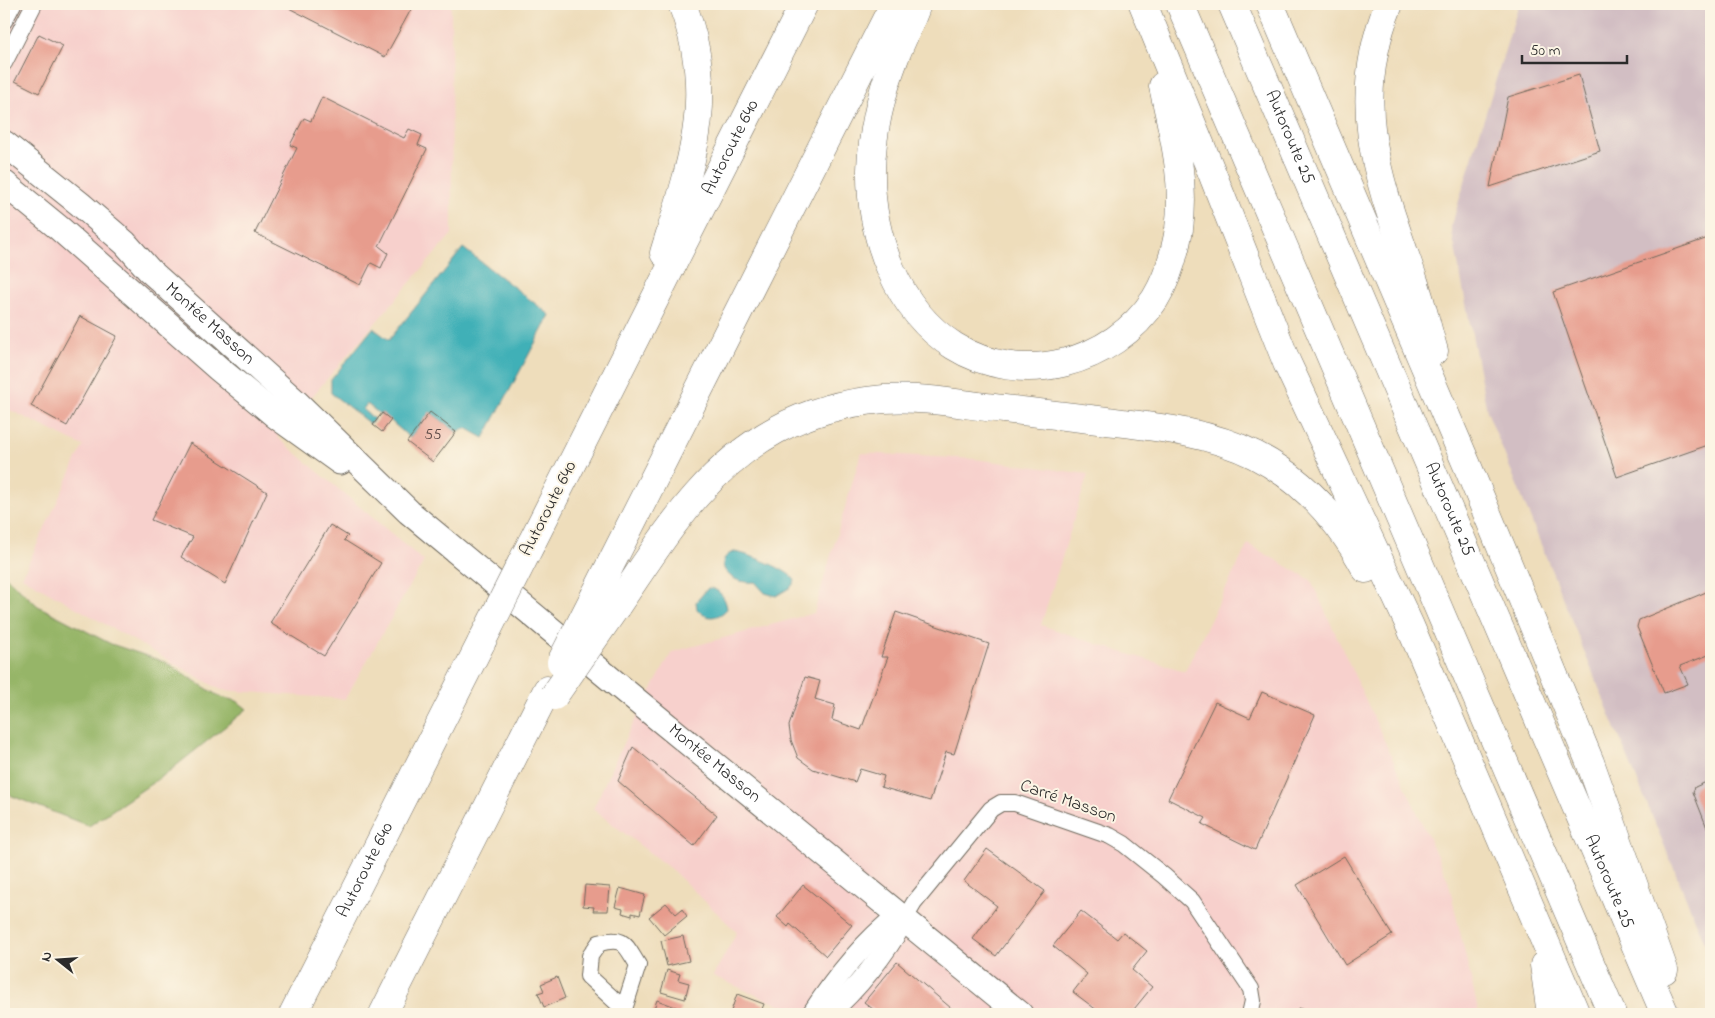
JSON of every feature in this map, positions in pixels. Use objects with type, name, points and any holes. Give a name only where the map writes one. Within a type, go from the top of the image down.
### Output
[{"type":"highway","points":[[644,322],[688,175],[698,123],[698,72],[693,38],[682,4]]},
{"type":"highway","name":"Autoroute 640","points":[[293,1014],[804,4]]},
{"type":"highway","points":[[383,1014],[518,748],[605,601],[894,4]]},
{"type":"highway","points":[[917,4],[885,88],[873,141],[871,172],[874,203],[885,254],[890,269],[904,296],[924,320],[944,339],[978,358],[1003,365],[1031,367],[1060,365],[1073,361],[1099,350],[1124,334],[1135,324],[1155,298],[1173,257],[1180,211],[1178,156],[1144,6]]},
{"type":"highway","points":[[1180,4],[1612,1014]]},
{"type":"highway","name":"Autoroute 25","points":[[1232,4],[1665,1014]]},
{"type":"highway","points":[[1270,4],[1467,465],[1590,762],[1680,1014]]},
{"type":"highway","points":[[1389,4],[1376,41],[1369,85],[1369,113],[1374,158],[1390,213],[1415,284],[1467,465]]},
{"type":"highway","points":[[1144,6],[1287,363],[1410,626],[1576,1014]]},
{"type":"highway","points":[[1210,168],[1282,330],[1475,694]]},
{"type":"highway","points":[[605,601],[669,529],[694,497],[720,469],[747,447],[778,429],[829,410],[865,401],[904,398],[1142,424],[1189,432],[1241,449],[1282,471],[1318,501],[1352,545],[1373,580],[1410,626]]},
{"type":"highway","points":[[1538,926],[1551,1014]]},
{"type":"main road","name":"Montée Masson","points":[[4,143],[125,243],[149,270],[296,402],[409,512]]},
{"type":"main road","name":"Montée Masson","points":[[4,183],[59,228],[219,369],[276,416],[409,512],[905,913],[1020,1014]]},
{"type":"main road","points":[[59,228],[80,204]]},
{"type":"street","points":[[4,21],[12,4]]},
{"type":"street","points":[[4,62],[34,4]]},
{"type":"street","name":"Carré Masson","points":[[905,913],[991,810],[1001,803],[1008,802],[1023,806],[1117,840],[1186,894],[1251,989],[1253,1001],[1250,1014]]},
{"type":"street","points":[[812,1014],[827,991],[875,934],[905,913]]},
{"type":"street","points":[[828,1014],[840,1004],[889,945],[905,913]]},
{"type":"shaded area","points":[[4,4],[451,4],[452,234],[277,437],[424,561],[345,699],[221,690],[22,577],[83,446],[4,407]]},
{"type":"shaded area","points":[[1519,4],[1711,4],[1711,958],[1487,411],[1451,227]]},
{"type":"shaded area","points":[[861,453],[975,459],[1088,474],[1041,625],[1185,671],[1248,544],[1311,580],[1448,880],[1479,1014],[800,1014],[713,976],[737,932],[672,870],[593,809],[626,737],[672,652],[814,613]]},
{"type":"green space","points":[[4,575],[38,606],[111,644],[165,662],[220,697],[237,701],[247,709],[167,773],[89,826],[12,796],[4,789]]},
{"type":"water","points":[[463,248],[550,315],[484,438],[466,428],[456,432],[430,412],[410,438],[382,413],[381,415],[367,404],[363,409],[374,419],[370,424],[331,393],[331,380],[373,328],[389,340]]},
{"type":"water","points":[[734,552],[777,567],[795,581],[791,587],[776,596],[765,593],[755,582],[737,580],[725,571],[723,564],[727,555]]},
{"type":"water","points":[[708,588],[719,592],[723,598],[727,609],[720,615],[712,617],[704,615],[697,609],[696,602]]},
{"type":"building","points":[[281,4],[414,4],[385,57]]},
{"type":"building","points":[[39,34],[63,46],[39,93],[15,81]]},
{"type":"building","points":[[1579,75],[1600,151],[1490,187],[1508,97]]},
{"type":"building","points":[[322,97],[404,138],[409,129],[422,135],[418,145],[427,149],[379,246],[388,253],[381,268],[371,263],[360,285],[255,233],[297,148],[290,145],[304,118],[311,121]]},
{"type":"building","points":[[1711,237],[1711,444],[1617,477],[1553,292]]},
{"type":"building","points":[[80,316],[117,336],[67,426],[31,406]]},
{"type":"building","points":[[430,412],[456,432],[433,462],[407,442]]},
{"type":"building","points":[[382,413],[391,420],[382,432],[373,425]]},
{"type":"building","points":[[190,443],[267,492],[225,584],[181,557],[193,537],[151,520]]},
{"type":"building","points":[[330,525],[348,536],[344,540],[381,563],[324,656],[270,623]]},
{"type":"building","points":[[1711,590],[1711,654],[1680,666],[1688,684],[1664,693],[1637,627],[1639,620]]},
{"type":"building","points":[[896,612],[989,644],[954,754],[946,752],[930,801],[881,787],[884,776],[860,769],[855,782],[813,769],[798,758],[791,740],[789,726],[805,677],[820,681],[815,699],[835,705],[832,720],[861,730],[888,657],[881,657]]},
{"type":"building","points":[[1262,692],[1315,715],[1255,850],[1202,824],[1206,818],[1168,799],[1215,702],[1250,718]]},
{"type":"building","points":[[633,747],[717,815],[694,846],[618,781]]},
{"type":"building","points":[[1711,780],[1711,838],[1693,792],[1695,787]]},
{"type":"building","points":[[987,849],[1045,891],[996,956],[973,939],[997,906],[964,881]]},
{"type":"building","points":[[1344,856],[1392,935],[1345,965],[1297,885]]},
{"type":"building","points":[[585,885],[610,887],[608,911],[593,911],[594,907],[583,906]]},
{"type":"building","points":[[803,885],[852,925],[826,956],[790,924],[788,927],[777,917]]},
{"type":"building","points":[[620,888],[645,895],[640,915],[632,913],[632,916],[622,913],[623,909],[615,907]]},
{"type":"building","points":[[666,903],[676,914],[682,909],[687,916],[664,935],[649,917]]},
{"type":"building","points":[[1081,911],[1117,939],[1123,932],[1147,951],[1132,970],[1152,987],[1130,1014],[1102,1014],[1073,992],[1087,974],[1053,946]]},
{"type":"building","points":[[683,936],[689,961],[667,966],[661,941]]},
{"type":"building","points":[[897,962],[958,1014],[879,1014],[864,1002]]},
{"type":"building","points":[[667,970],[680,974],[678,980],[689,983],[685,999],[661,992]]},
{"type":"building","points":[[557,977],[565,998],[544,1007],[538,993],[544,991],[541,984]]},
{"type":"building","points":[[737,994],[764,1004],[760,1014],[730,1014]]},
{"type":"building","points":[[657,1000],[681,1009],[679,1014],[652,1014]]},
{"type":"building","points":[[1299,1008],[1318,1014],[1297,1014]]}]
